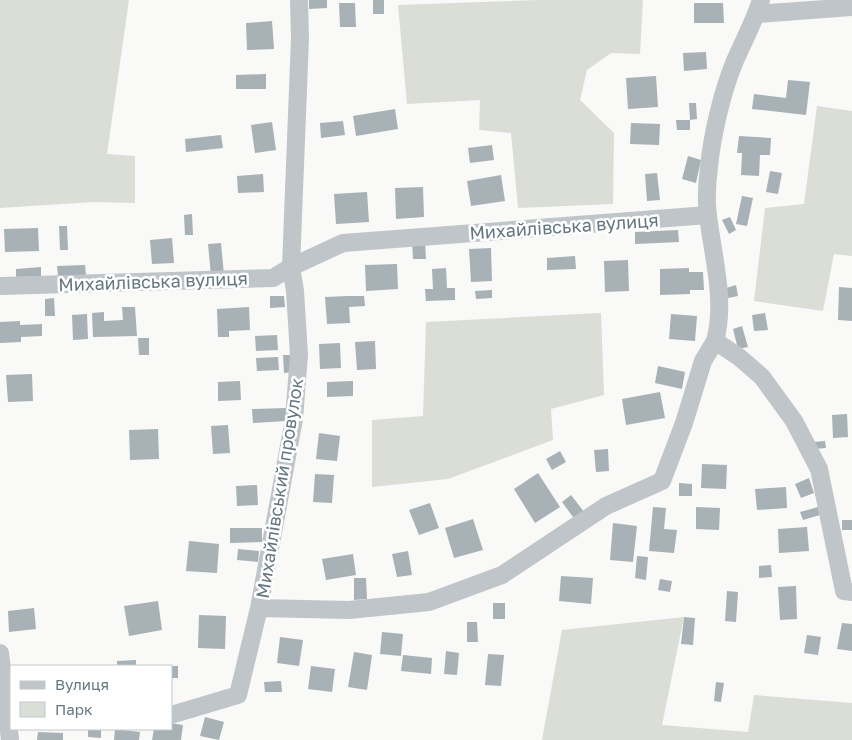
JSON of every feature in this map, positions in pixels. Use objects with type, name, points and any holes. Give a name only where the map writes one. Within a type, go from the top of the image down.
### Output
[{"type":"street","name":"Михайлівський провулок","points":[[172,715],[238,695],[259,608],[294,419],[300,355],[295,291],[291,267],[300,38],[299,0]]},
{"type":"street","points":[[259,608],[349,610],[429,602],[502,575],[606,506],[662,481],[684,423],[703,361],[715,341],[719,325],[717,271],[708,215],[708,167],[717,120],[734,65],[759,7],[852,7]]},
{"type":"street","name":"Михайлівська вулиця","points":[[0,286],[273,278],[291,267],[344,243],[708,215]]},
{"type":"street","points":[[715,341],[739,357],[762,377],[794,421],[820,469],[844,591],[852,592]]},
{"type":"street","points":[[0,653],[9,709],[10,740]]},
{"type":"green space","points":[[0,0],[129,0],[107,154],[135,156],[135,203],[93,202],[0,208]]},
{"type":"green space","points":[[537,0],[643,0],[640,54],[611,53],[587,70],[580,100],[614,133],[613,204],[518,208],[511,133],[479,130],[480,100],[407,104],[398,5]]},
{"type":"green space","points":[[817,106],[852,111],[852,256],[834,254],[823,311],[754,301],[765,208],[804,204]]},
{"type":"green space","points":[[601,313],[604,395],[551,409],[553,440],[448,479],[372,487],[372,420],[423,416],[426,322]]},
{"type":"green space","points":[[684,617],[662,725],[748,732],[754,695],[852,703],[852,740],[542,740],[562,630]]},
{"type":"building","points":[[309,0],[327,0],[327,8],[309,9]]},
{"type":"building","points":[[373,0],[384,0],[384,14],[373,14]]},
{"type":"building","points":[[339,3],[355,3],[356,27],[340,27]]},
{"type":"building","points":[[694,3],[723,3],[724,23],[694,23]]},
{"type":"building","points":[[272,21],[274,49],[247,50],[246,23]]},
{"type":"building","points":[[706,52],[707,69],[684,71],[683,53]]},
{"type":"building","points":[[266,74],[266,89],[236,89],[236,75]]},
{"type":"building","points":[[656,76],[658,107],[628,109],[626,78]]},
{"type":"building","points":[[788,80],[810,82],[806,115],[752,109],[754,94],[786,98]]},
{"type":"building","points":[[689,103],[696,103],[697,119],[690,120]]},
{"type":"building","points":[[395,109],[398,129],[356,136],[353,116]]},
{"type":"building","points":[[676,120],[690,120],[690,130],[677,130]]},
{"type":"building","points":[[343,121],[345,135],[321,138],[320,123]]},
{"type":"building","points":[[272,122],[276,150],[255,153],[251,125]]},
{"type":"building","points":[[631,123],[660,124],[659,145],[630,144]]},
{"type":"building","points":[[221,135],[223,148],[186,152],[185,139]]},
{"type":"building","points":[[739,136],[771,138],[770,155],[760,155],[759,176],[741,175],[742,153],[737,153]]},
{"type":"building","points":[[492,145],[494,160],[470,163],[468,148]]},
{"type":"building","points":[[688,156],[701,160],[696,183],[682,179]]},
{"type":"building","points":[[770,171],[782,173],[778,194],[766,192]]},
{"type":"building","points":[[657,173],[660,200],[647,201],[645,174]]},
{"type":"building","points":[[263,174],[264,192],[238,193],[237,176]]},
{"type":"building","points":[[501,175],[505,201],[471,206],[467,181]]},
{"type":"building","points":[[423,187],[424,217],[396,219],[395,188]]},
{"type":"building","points":[[367,192],[369,222],[336,224],[334,194]]},
{"type":"building","points":[[742,196],[753,198],[747,226],[736,224]]},
{"type":"building","points":[[192,214],[193,235],[185,235],[184,215]]},
{"type":"building","points":[[730,217],[736,230],[729,234],[722,220]]},
{"type":"building","points":[[59,226],[67,226],[68,250],[60,250]]},
{"type":"building","points":[[38,228],[39,251],[5,252],[4,229]]},
{"type":"building","points":[[678,230],[679,242],[635,244],[635,232]]},
{"type":"building","points":[[172,238],[174,263],[152,264],[150,240]]},
{"type":"building","points":[[425,240],[426,259],[413,259],[412,241]]},
{"type":"building","points":[[221,243],[224,275],[211,276],[208,244]]},
{"type":"building","points":[[491,248],[492,281],[471,282],[469,249]]},
{"type":"building","points":[[575,256],[576,269],[547,270],[547,258]]},
{"type":"building","points":[[628,260],[629,291],[605,292],[604,261]]},
{"type":"building","points":[[397,264],[398,289],[366,291],[365,265]]},
{"type":"building","points":[[85,265],[86,275],[58,276],[57,266]]},
{"type":"building","points":[[41,267],[41,276],[16,277],[16,269]]},
{"type":"building","points":[[446,268],[447,288],[455,288],[455,300],[426,301],[425,289],[433,289],[432,269]]},
{"type":"building","points":[[689,268],[689,272],[703,272],[704,290],[690,290],[690,294],[660,295],[660,269]]},
{"type":"building","points":[[736,285],[738,296],[728,298],[726,288]]},
{"type":"building","points":[[839,287],[852,288],[852,321],[838,320]]},
{"type":"building","points":[[492,290],[492,298],[476,299],[475,291]]},
{"type":"building","points":[[270,296],[284,296],[285,307],[270,308]]},
{"type":"building","points":[[364,296],[365,306],[349,307],[350,323],[327,324],[325,297]]},
{"type":"building","points":[[54,298],[55,316],[45,316],[45,299]]},
{"type":"building","points":[[122,307],[135,307],[137,336],[93,337],[92,313],[104,312],[104,321],[123,320]]},
{"type":"building","points":[[249,307],[250,330],[229,331],[229,337],[218,337],[217,309]]},
{"type":"building","points":[[765,313],[768,330],[754,331],[752,315]]},
{"type":"building","points":[[87,314],[88,339],[73,340],[72,315]]},
{"type":"building","points":[[671,314],[697,316],[695,341],[669,339]]},
{"type":"building","points":[[20,321],[20,325],[42,324],[42,336],[21,337],[21,342],[0,343],[0,322]]},
{"type":"building","points":[[742,326],[748,347],[738,349],[733,329]]},
{"type":"building","points":[[277,335],[278,350],[256,351],[255,336]]},
{"type":"building","points":[[138,338],[149,338],[149,355],[139,355]]},
{"type":"building","points":[[375,341],[376,369],[357,370],[355,342]]},
{"type":"building","points":[[340,343],[341,368],[320,369],[319,344]]},
{"type":"building","points":[[283,355],[292,355],[293,372],[284,373]]},
{"type":"building","points":[[278,357],[279,370],[257,371],[256,358]]},
{"type":"building","points":[[658,366],[685,372],[682,389],[655,383]]},
{"type":"building","points":[[32,374],[33,401],[8,402],[6,375]]},
{"type":"building","points":[[240,381],[241,400],[218,401],[218,382]]},
{"type":"building","points":[[353,381],[353,396],[327,397],[327,382]]},
{"type":"building","points":[[660,392],[665,418],[626,425],[622,399]]},
{"type":"building","points":[[286,408],[286,421],[253,423],[252,409]]},
{"type":"building","points":[[847,414],[848,437],[833,438],[832,415]]},
{"type":"building","points":[[228,425],[230,453],[213,454],[211,426]]},
{"type":"building","points":[[158,429],[159,459],[130,460],[129,430]]},
{"type":"building","points":[[319,433],[340,436],[337,461],[316,459]]},
{"type":"building","points":[[825,441],[826,448],[814,449],[813,442]]},
{"type":"building","points":[[608,449],[609,471],[596,472],[594,450]]},
{"type":"building","points":[[560,451],[566,462],[552,470],[546,459]]},
{"type":"building","points":[[702,464],[727,465],[726,489],[701,488]]},
{"type":"building","points":[[538,473],[560,507],[535,523],[514,489]]},
{"type":"building","points":[[315,474],[334,475],[332,503],[313,502]]},
{"type":"building","points":[[809,478],[814,493],[801,498],[795,484]]},
{"type":"building","points":[[679,483],[692,484],[692,496],[679,496]]},
{"type":"building","points":[[257,485],[258,505],[237,506],[236,486]]},
{"type":"building","points":[[786,487],[787,508],[757,510],[755,489]]},
{"type":"building","points":[[571,495],[585,513],[576,521],[562,502]]},
{"type":"building","points":[[430,503],[439,528],[419,535],[409,510]]},
{"type":"building","points":[[653,507],[666,508],[664,529],[677,530],[674,553],[649,551]]},
{"type":"building","points":[[696,507],[720,508],[719,530],[696,529]]},
{"type":"building","points":[[818,507],[820,515],[803,520],[800,512]]},
{"type":"building","points":[[473,519],[483,550],[454,558],[445,528]]},
{"type":"building","points":[[842,520],[852,520],[852,530],[842,530]]},
{"type":"building","points":[[613,523],[637,526],[633,562],[610,560]]},
{"type":"building","points":[[807,527],[809,551],[779,553],[778,529]]},
{"type":"building","points":[[230,528],[262,528],[262,542],[230,543]]},
{"type":"building","points":[[189,541],[219,544],[217,573],[186,571]]},
{"type":"building","points":[[238,549],[259,551],[258,562],[237,560]]},
{"type":"building","points":[[408,551],[412,575],[397,577],[392,554]]},
{"type":"building","points":[[353,554],[356,575],[326,580],[322,559]]},
{"type":"building","points":[[637,556],[648,557],[646,580],[635,578]]},
{"type":"building","points":[[771,565],[772,577],[759,578],[759,566]]},
{"type":"building","points":[[561,576],[593,578],[591,604],[559,601]]},
{"type":"building","points":[[354,578],[366,578],[367,599],[354,600]]},
{"type":"building","points":[[660,579],[672,581],[670,592],[658,590]]},
{"type":"building","points":[[796,586],[797,619],[780,620],[778,587]]},
{"type":"building","points":[[727,591],[738,592],[736,622],[725,621]]},
{"type":"building","points":[[158,601],[162,630],[129,636],[124,606]]},
{"type":"building","points":[[493,603],[505,603],[505,619],[493,619]]},
{"type":"building","points":[[34,608],[36,629],[9,632],[8,611]]},
{"type":"building","points":[[199,615],[226,616],[225,649],[198,648]]},
{"type":"building","points":[[684,617],[695,618],[693,645],[681,644]]},
{"type":"building","points":[[467,622],[477,622],[478,642],[467,642]]},
{"type":"building","points":[[842,623],[852,624],[852,651],[837,649]]},
{"type":"building","points":[[382,632],[403,634],[401,656],[380,654]]},
{"type":"building","points":[[807,635],[821,637],[818,655],[804,653]]},
{"type":"building","points":[[280,637],[303,640],[299,666],[277,663]]},
{"type":"building","points":[[446,651],[459,653],[457,675],[444,674]]},
{"type":"building","points":[[354,652],[372,655],[367,690],[348,687]]},
{"type":"building","points":[[488,654],[504,655],[501,686],[485,685]]},
{"type":"building","points":[[403,655],[432,658],[431,674],[401,671]]},
{"type":"building","points":[[136,660],[136,665],[117,665],[117,661]]},
{"type":"building","points":[[172,666],[178,666],[178,678],[172,678]]},
{"type":"building","points":[[311,666],[335,669],[332,692],[308,689]]},
{"type":"building","points":[[281,681],[282,692],[265,692],[264,682]]},
{"type":"building","points":[[716,682],[724,683],[721,702],[714,701]]},
{"type":"building","points":[[205,717],[224,722],[219,740],[200,736]]},
{"type":"building","points":[[172,723],[183,725],[181,740],[152,740],[154,730],[172,730]]},
{"type":"building","points":[[88,730],[101,730],[101,738],[88,737]]},
{"type":"building","points":[[115,730],[140,732],[139,740],[114,740]]},
{"type":"building","points":[[38,732],[63,733],[63,740],[37,740]]}]
